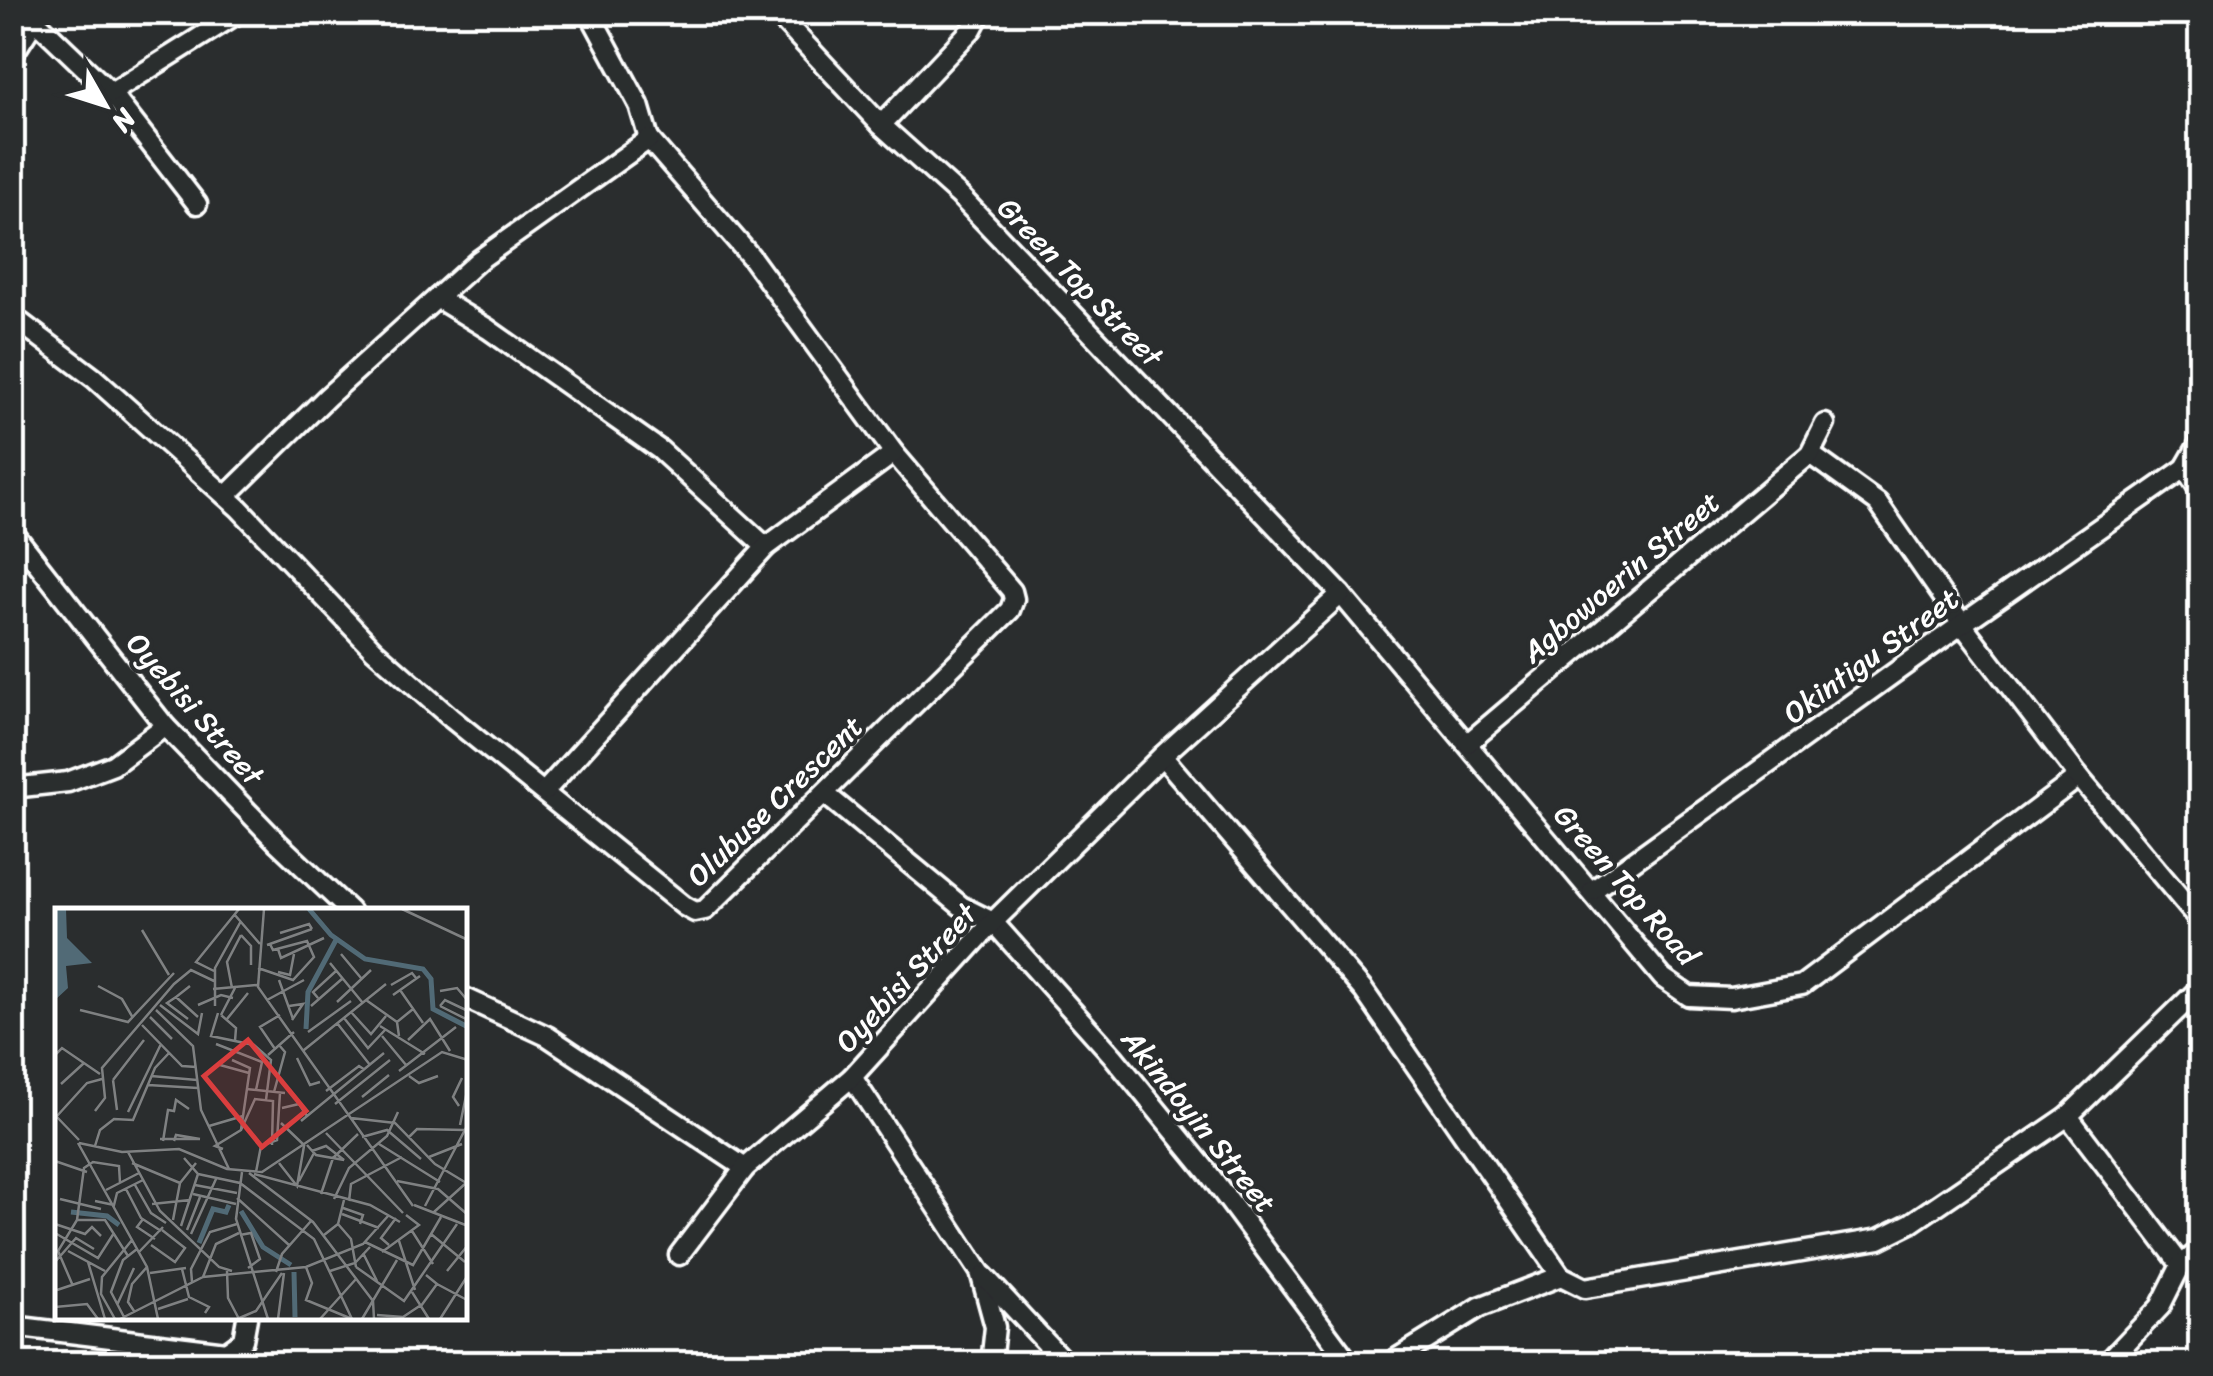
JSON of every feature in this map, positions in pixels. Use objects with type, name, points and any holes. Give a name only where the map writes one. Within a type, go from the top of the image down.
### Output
[{"type":"street","name":"Olubuse Crescent","points":[[12,316],[94,378],[226,496],[374,650],[451,718],[684,906],[695,912],[705,910],[1010,610],[1014,599],[1012,591],[894,453],[750,257],[649,138],[638,104],[590,12]]},
{"type":"street","name":"Green Top Street","points":[[775,12],[881,125],[960,196],[1341,594]]},
{"type":"street","points":[[881,125],[972,29],[980,12]]},
{"type":"street","points":[[12,56],[32,16],[112,94],[197,204]]},
{"type":"street","points":[[112,94],[238,16]]},
{"type":"street","points":[[226,496],[327,397],[479,260],[649,138]]},
{"type":"street","points":[[437,298],[488,329],[660,450],[766,547]]},
{"type":"street","points":[[1825,424],[1810,454],[1878,503],[1962,624],[2080,777],[2200,921]]},
{"type":"street","points":[[2200,442],[2185,468],[2200,491]]},
{"type":"street","points":[[545,791],[766,547],[894,453]]},
{"type":"street","name":"Agbowoerin Street","points":[[1468,743],[1810,454]]},
{"type":"street","name":"Okintigu Street","points":[[1592,891],[2185,468]]},
{"type":"street","name":"Oyebisi Street","points":[[12,530],[165,726],[347,908]]},
{"type":"street","name":"Green Top Road","points":[[1341,594],[1663,978],[1690,996],[1731,998],[1802,985],[2080,777]]},
{"type":"street","name":"Oyebisi Street","points":[[679,1254],[746,1168],[852,1077],[993,922],[1162,756],[1341,594]]},
{"type":"street","points":[[12,788],[68,782],[113,765],[165,726]]},
{"type":"street","points":[[1162,756],[1364,991],[1560,1276],[1584,1288],[1879,1238],[1910,1222],[2068,1116],[2200,988]]},
{"type":"street","name":"Akindoyin Street","points":[[825,794],[961,906],[993,922],[1113,1056],[1206,1170],[1350,1364]]},
{"type":"street","points":[[468,999],[547,1036],[746,1168]]},
{"type":"street","points":[[852,1077],[980,1272],[1066,1364]]},
{"type":"street","points":[[2068,1116],[2181,1264]]},
{"type":"street","points":[[2106,1364],[2160,1307],[2181,1264],[2200,1250]]},
{"type":"street","points":[[980,1272],[994,1326],[990,1364]]},
{"type":"street","points":[[1388,1364],[1480,1307],[1560,1276]]},
{"type":"street","points":[[12,1326],[226,1352],[243,1340],[246,1321]]}]
